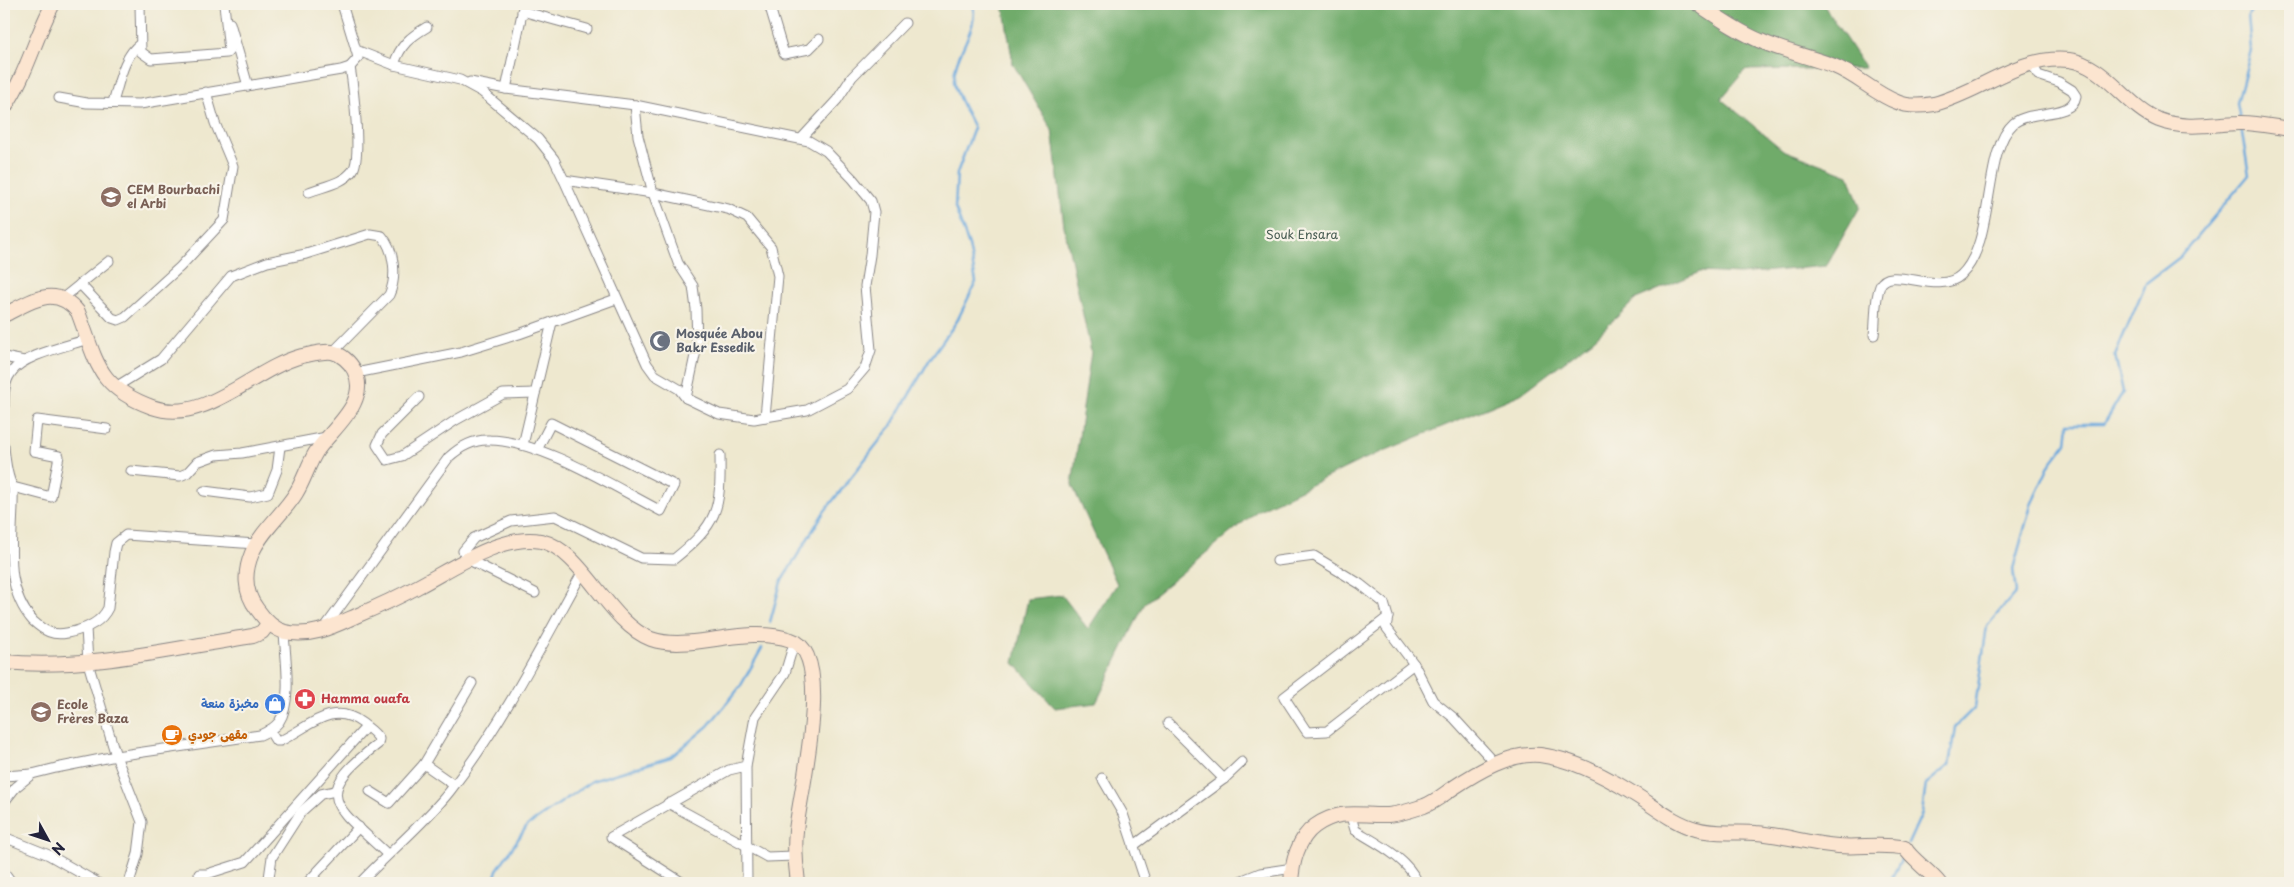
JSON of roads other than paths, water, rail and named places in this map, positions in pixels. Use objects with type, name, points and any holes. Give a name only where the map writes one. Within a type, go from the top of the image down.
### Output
[{"type":"main road","points":[[4,108],[23,72],[41,27],[53,4]]},
{"type":"main road","points":[[1698,4],[1727,24],[1764,43],[1836,67],[1897,102],[1915,106],[1934,104],[1960,95],[2032,63],[2051,59],[2071,60],[2096,70],[2134,106],[2159,120],[2185,125],[2245,123],[2290,129]]},
{"type":"main road","points":[[4,315],[41,297],[63,298],[72,304],[78,312],[101,371],[114,388],[132,400],[158,409],[176,412],[193,410],[267,370],[289,361],[320,352],[333,352],[342,356],[356,373],[358,394],[352,407],[315,453],[298,491],[256,544],[247,569],[247,590],[254,606],[268,624],[284,632],[322,631],[398,597],[491,548],[515,541],[538,540],[553,545],[582,573],[619,616],[639,633],[653,639],[675,643],[754,634],[795,640],[803,648],[808,658],[812,690],[811,734],[794,856],[798,883]]},
{"type":"main road","points":[[4,662],[31,664],[88,663],[253,636],[262,632],[268,624]]},
{"type":"main road","points":[[1291,883],[1293,868],[1301,841],[1313,828],[1330,817],[1350,813],[1387,815],[1406,812],[1428,805],[1465,780],[1496,764],[1520,756],[1539,755],[1556,758],[1597,774],[1632,792],[1677,822],[1710,833],[1779,834],[1814,843],[1840,847],[1895,846],[1907,851],[1918,860],[1939,883]]},
{"type":"street","points":[[140,4],[141,52],[151,59],[227,53],[229,51],[224,4]]},
{"type":"street","points":[[224,4],[248,86]]},
{"type":"street","points":[[58,98],[87,103],[140,104],[319,75],[350,67],[358,58],[342,4]]},
{"type":"street","points":[[770,4],[784,54],[809,49],[819,40]]},
{"type":"street","points":[[506,89],[523,7],[587,29]]},
{"type":"street","points":[[801,139],[837,100],[852,77],[905,23]]},
{"type":"street","points":[[394,65],[398,52],[408,39],[427,27]]},
{"type":"street","points":[[113,102],[127,59],[132,49],[140,44]]},
{"type":"street","points":[[356,50],[394,65],[460,80],[506,89],[635,105],[801,139],[818,145],[826,151],[871,201],[874,212],[865,292],[871,350],[865,368],[847,389],[807,410],[754,419],[719,414],[686,398],[679,389],[655,375],[647,364],[554,159],[538,139],[482,92],[460,80]]},
{"type":"street","points":[[1874,335],[1877,301],[1881,284],[1888,278],[1900,277],[1928,284],[1948,283],[1961,275],[1972,256],[1984,225],[1991,181],[2006,133],[2025,116],[2068,109],[2075,102],[2076,96],[2072,90],[2038,75],[2032,63]]},
{"type":"street","points":[[309,192],[343,180],[354,169],[357,157],[356,120],[350,67]]},
{"type":"street","points":[[80,284],[112,318],[118,320],[125,317],[180,267],[224,220],[233,166],[215,123],[206,92]]},
{"type":"street","points":[[635,105],[638,136],[653,194],[678,263],[692,286],[696,309],[696,354],[686,398]]},
{"type":"street","points":[[564,180],[653,194],[734,212],[748,218],[771,247],[778,276],[765,417]]},
{"type":"street","points":[[114,388],[161,359],[231,276],[267,262],[306,254],[364,236],[382,236],[392,256],[393,286],[389,295],[333,352]]},
{"type":"street","points":[[63,298],[109,261]]},
{"type":"street","points":[[356,373],[461,352],[616,299]]},
{"type":"street","points":[[523,445],[552,322]]},
{"type":"street","points":[[4,407],[9,374],[24,362],[88,339]]},
{"type":"street","points":[[4,357],[24,362]]},
{"type":"street","points":[[420,397],[382,434],[377,445],[387,460],[402,456],[456,420],[503,394],[535,393]]},
{"type":"street","points":[[13,487],[51,497],[58,456],[34,451],[37,420],[107,429]]},
{"type":"street","points":[[322,631],[449,456],[458,448],[489,440],[523,445],[561,460],[661,511],[674,485],[551,423],[537,450]]},
{"type":"street","points":[[131,471],[180,476],[187,473],[197,462],[216,455],[327,437]]},
{"type":"street","points":[[4,446],[8,468],[7,478],[13,487],[7,587],[23,610],[41,628],[49,633],[68,633],[86,628],[105,615],[108,608],[116,543],[126,535],[256,544]]},
{"type":"street","points":[[204,491],[250,497],[268,493],[277,470],[280,446]]},
{"type":"street","points":[[535,594],[469,560],[463,551],[474,538],[511,520],[555,516],[641,558],[674,560],[698,541],[717,511],[721,488],[720,455]]},
{"type":"street","points":[[1277,561],[1314,556],[1360,584],[1384,603],[1388,616],[1386,628],[1414,664],[1433,701],[1454,718],[1496,764]]},
{"type":"street","points":[[360,883],[433,810],[454,785],[496,723],[582,573]]},
{"type":"street","points":[[1388,616],[1284,697],[1307,732],[1326,731],[1414,664]]},
{"type":"street","points":[[86,628],[88,663],[116,756],[142,822],[138,854],[129,883]]},
{"type":"street","points":[[4,776],[32,774],[116,756],[260,736],[278,723],[284,712],[286,697],[284,632]]},
{"type":"street","points":[[747,883],[745,846],[746,766],[755,717],[785,673],[795,640]]},
{"type":"street","points":[[370,791],[389,803],[424,764],[472,683]]},
{"type":"street","points":[[269,730],[276,741],[280,742],[330,715],[344,713],[351,715],[376,734],[379,739],[378,744],[348,770],[335,791],[335,799],[340,809],[387,854]]},
{"type":"street","points":[[1168,723],[1224,779]]},
{"type":"street","points":[[199,874],[207,874],[245,862],[366,727]]},
{"type":"street","points":[[1133,846],[1224,779],[1242,762]]},
{"type":"street","points":[[424,764],[454,785]]},
{"type":"street","points":[[683,883],[610,836],[729,770],[746,766]]},
{"type":"street","points":[[4,802],[16,787],[32,774]]},
{"type":"street","points":[[1102,778],[1123,814],[1146,883]]},
{"type":"street","points":[[264,883],[269,878],[272,857],[301,812],[321,794],[335,791]]},
{"type":"street","points":[[668,804],[767,857],[794,856]]},
{"type":"street","points":[[1350,813],[1355,830],[1390,851],[1414,874],[1418,883]]},
{"type":"street","points":[[306,883],[359,827]]},
{"type":"street","points":[[4,837],[49,855],[98,883]]},
{"type":"street","points":[[1235,883],[1260,873],[1293,868]]},
{"type":"street","points":[[4,872],[12,883]]},
{"type":"waterway","points":[[770,622],[781,582],[824,512],[891,426],[930,359],[957,321],[976,282],[969,246],[955,208],[957,173],[974,128],[956,91],[954,81],[957,61],[972,24],[973,4]]},
{"type":"waterway","points":[[2240,119],[2237,103],[2251,50],[2248,15],[2257,4]]},
{"type":"waterway","points":[[1908,844],[1922,813],[1926,784],[1949,765],[1955,727],[1975,707],[1987,626],[2016,592],[2013,569],[2031,505],[2050,464],[2066,443],[2068,424],[2104,424],[2123,392],[2115,355],[2146,283],[2180,257],[2249,175],[2241,127]]},
{"type":"waterway","points":[[493,883],[497,870],[527,826],[592,781],[671,757],[708,726],[740,687],[762,648]]},
{"type":"waterway","points":[[1889,883],[1904,854]]},
{"type":"place","name":"CEM Bourbachi el Arbi","points":[[111,197]]},
{"type":"place","name":"Mosquée Abou Bakr Essedik","points":[[660,341]]},
{"type":"place","name":"Hamma ouafa","points":[[305,699]]},
{"type":"place","name":"مخبزة منعة","points":[[275,704]]},
{"type":"place","name":"Ecole Frères Baza","points":[[41,712]]},
{"type":"place","name":"مقهى جودي","points":[[172,735]]},
{"type":"park label","name":"Souk Ensara","points":[[1302,235]]}]
